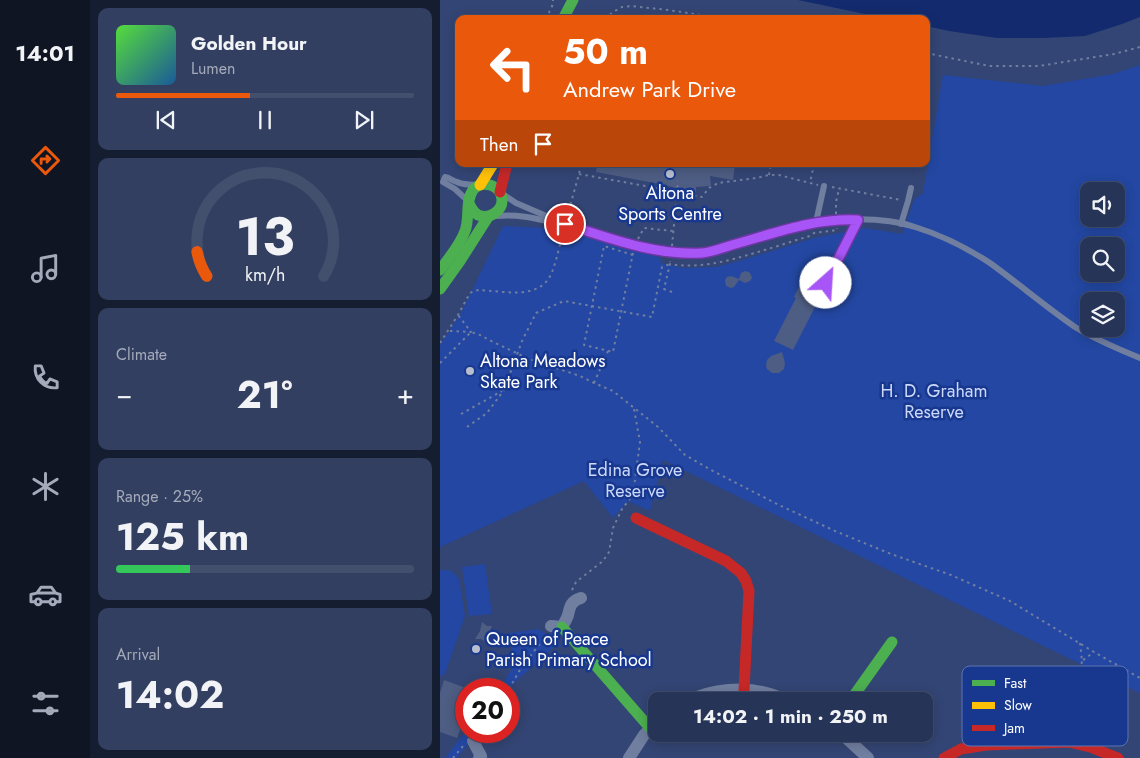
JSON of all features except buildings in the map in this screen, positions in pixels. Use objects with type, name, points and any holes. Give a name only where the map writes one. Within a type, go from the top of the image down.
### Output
[{"type":"street","points":[[567,15],[573,0]]},
{"type":"street","points":[[440,270],[465,231],[471,192],[479,185],[491,167]]},
{"type":"street","points":[[469,202],[474,212],[483,217],[496,213],[502,204],[500,193],[506,167]]},
{"type":"street","points":[[479,185],[491,185],[500,193]]},
{"type":"street","points":[[440,289],[490,216]]},
{"type":"street","points":[[636,518],[726,562],[741,573],[749,591],[744,690]]},
{"type":"street","points":[[580,598],[570,604],[567,616],[556,627],[648,721]]},
{"type":"street","points":[[856,692],[892,642]]},
{"type":"street","points":[[716,692],[744,690],[756,692]]},
{"type":"street","points":[[629,758],[648,731]]},
{"type":"street","points":[[851,742],[868,758]]},
{"type":"street","points":[[474,743],[482,757]]},
{"type":"street","points":[[944,758],[961,749],[980,746]]},
{"type":"street","points":[[1086,746],[1118,758]]},
{"type":"lane","points":[[469,202],[455,189],[443,182],[444,179],[447,177],[464,185],[479,185]]},
{"type":"lane","points":[[816,222],[824,186]]},
{"type":"lane","points":[[901,224],[911,188]]},
{"type":"lane","points":[[500,193],[516,203],[565,224]]},
{"type":"lane","points":[[490,216],[524,216],[565,224],[635,245],[671,253],[704,253],[802,224],[816,222],[885,220],[914,226],[963,246],[1076,327],[1096,339],[1140,358]]},
{"type":"lane","points":[[826,283],[858,220]]},
{"type":"path","points":[[548,15],[553,0]]},
{"type":"path","points":[[610,15],[622,7],[631,6],[701,15]]},
{"type":"path","points":[[930,54],[989,66],[1039,66],[1114,54],[1140,47]]},
{"type":"path","points":[[440,343],[470,293],[474,291],[533,291],[547,280],[552,273],[581,167]]},
{"type":"path","points":[[769,175],[770,167]]},
{"type":"path","points":[[810,183],[813,167]]},
{"type":"path","points":[[580,174],[702,197],[708,188],[718,182],[779,175],[824,186],[908,201]]},
{"type":"path","points":[[672,292],[664,289],[670,264],[678,181]]},
{"type":"path","points":[[467,428],[487,413],[504,390],[517,353],[536,313],[564,301],[652,317],[662,267],[670,264],[684,266],[712,265],[810,236],[814,233],[837,230],[836,202],[839,189]]},
{"type":"path","points":[[635,245],[644,228],[674,231]]},
{"type":"path","points":[[604,246],[632,255],[613,352],[584,345],[592,306],[604,246]]},
{"type":"path","points":[[458,315],[471,332]]},
{"type":"path","points":[[448,331],[471,332],[483,336],[529,359],[580,376],[613,391],[658,428],[685,454],[711,470],[835,531],[891,554],[951,575],[1010,601],[1119,666]]},
{"type":"path","points":[[440,363],[471,332]]},
{"type":"path","points":[[594,383],[608,351]]},
{"type":"path","points":[[461,414],[504,390]]},
{"type":"path","points":[[633,495],[640,442],[634,408]]},
{"type":"path","points":[[1080,643],[1081,666]]},
{"type":"path","points":[[1082,662],[1094,652]]},
{"type":"path","points":[[1128,671],[1140,678]]},
{"type":"green space","name":"H. D. Graham Reserve","points":[[1140,65],[1140,693],[1128,687],[1128,666],[1085,666],[663,460],[650,511],[628,501],[613,518],[584,481],[440,547],[440,345],[461,313],[503,226],[547,228],[576,234],[660,257],[661,263],[683,268],[716,267],[814,238],[865,228],[902,234],[914,200],[923,193],[927,167],[930,167],[930,152],[943,75],[1043,86],[1113,74]]},
{"type":"green space","points":[[485,564],[492,614],[469,616],[462,567]]},
{"type":"green space","points":[[449,570],[459,579],[465,616],[445,674],[440,676],[440,571]]},
{"type":"green space","points":[[539,629],[563,647],[554,647],[520,678],[506,678],[514,665],[509,633]]},
{"type":"green space","points":[[457,743],[469,743],[457,758],[445,758]]},
{"type":"shaded area","points":[[798,0],[1140,0],[1140,17],[1085,36],[997,38],[930,27],[930,15],[870,15]]},
{"type":"traffic: fast","points":[[565,15],[573,0]]},
{"type":"traffic: fast","points":[[440,270],[463,236],[469,199],[473,190],[486,184],[495,187],[501,194],[502,203],[498,211],[491,215],[482,216],[476,214],[469,203]]},
{"type":"traffic: fast","points":[[440,289],[488,217]]},
{"type":"traffic: fast","points":[[562,627],[648,726]]},
{"type":"traffic: fast","points":[[856,692],[892,642]]},
{"type":"traffic: slow","points":[[480,185],[491,167]]},
{"type":"traffic: jam","points":[[500,192],[506,167]]},
{"type":"traffic: jam","points":[[636,518],[726,561],[741,573],[749,591],[744,690]]},
{"type":"traffic: jam","points":[[944,758],[961,749],[980,746]]},
{"type":"traffic: jam","points":[[1086,746],[1118,758]]},
{"type":"place","name":"Altona Sports Centre","points":[[670,174]]},
{"type":"place","name":"Altona Meadows Skate Park","points":[[470,371]]},
{"type":"place","name":"Queen of Peace Parish Primary School","points":[[476,649]]},
{"type":"route","points":[[565,224],[661,251],[671,253],[704,253],[802,224],[849,219],[858,220],[826,283]]},
{"type":"park label","name":"Edina Grove Reserve","points":[[635,480]]}]
